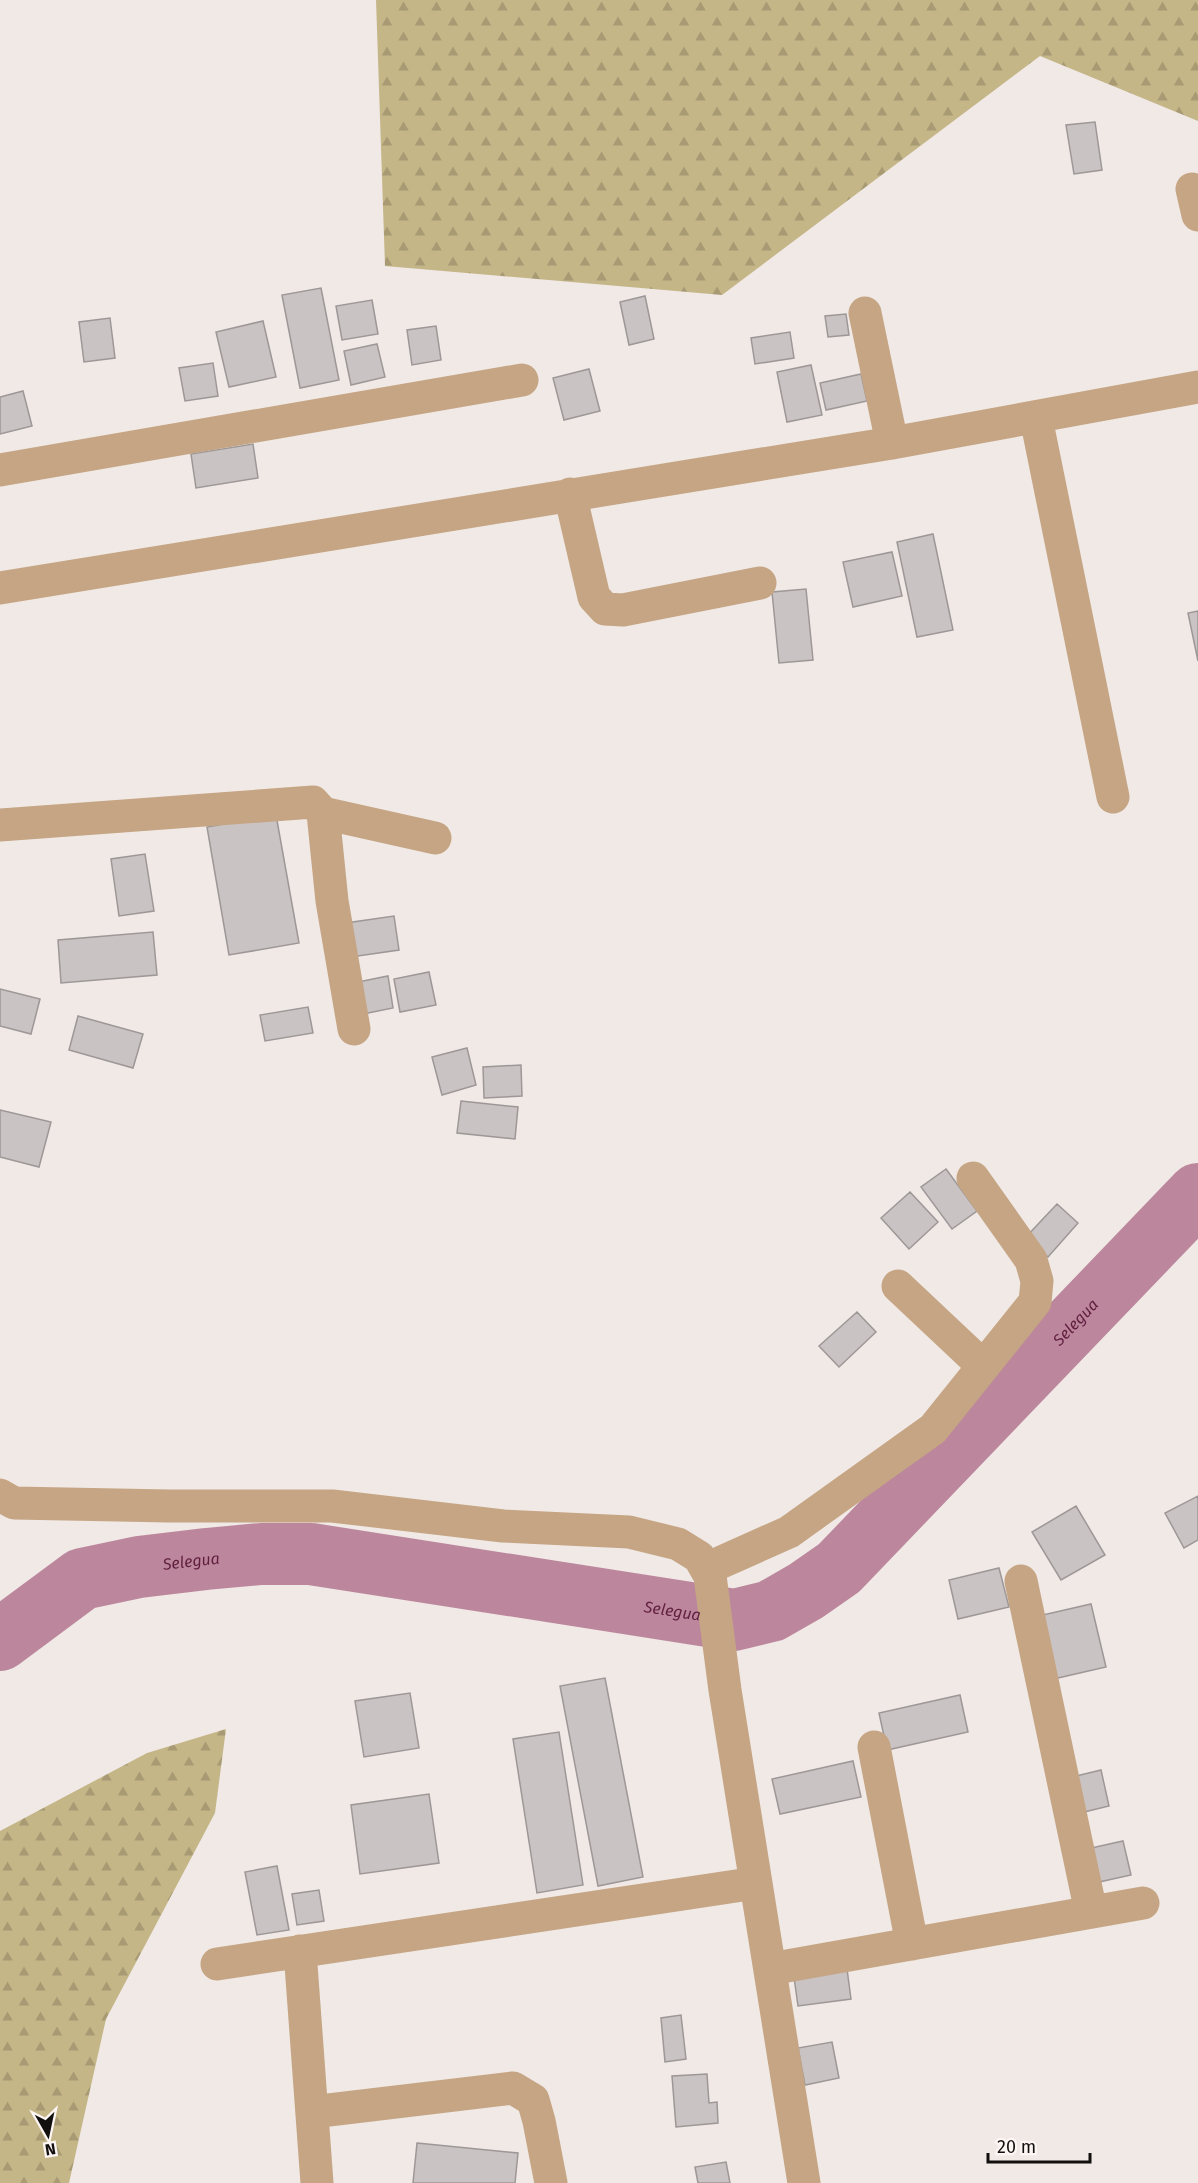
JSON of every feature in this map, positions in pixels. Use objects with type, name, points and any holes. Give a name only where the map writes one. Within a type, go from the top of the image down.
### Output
[{"type":"street","points":[[865,313],[892,443]]},
{"type":"street","points":[[0,470],[522,380]]},
{"type":"street","points":[[0,588],[892,443],[1198,387]]},
{"type":"street","points":[[1036,418],[1113,797]]},
{"type":"street","points":[[570,494],[594,597],[605,609],[623,610],[760,583]]},
{"type":"street","points":[[0,825],[313,802],[323,813],[435,837]]},
{"type":"street","points":[[323,813],[332,901],[354,1029]]},
{"type":"street","points":[[709,1581],[789,1532],[933,1429],[1035,1302],[1037,1281],[1031,1260],[974,1178]]},
{"type":"street","points":[[898,1286],[983,1366]]},
{"type":"street","points":[[0,1495],[14,1503],[332,1506],[503,1527],[630,1532],[678,1544],[699,1557],[709,1581],[719,1640],[804,2183]]},
{"type":"street","points":[[1021,1581],[1091,1912]]},
{"type":"street","points":[[874,1747],[912,1944]]},
{"type":"street","points":[[217,1964],[756,1882]]},
{"type":"street","points":[[770,1969],[1143,1903]]},
{"type":"street","points":[[300,1951],[317,2183]]},
{"type":"street","points":[[312,2112],[513,2088],[533,2100],[551,2183]]},
{"type":"green space","points":[[376,0],[1198,0],[1198,121],[1040,56],[722,295],[385,266]]},
{"type":"green space","points":[[226,1729],[215,1813],[106,2019],[69,2183],[0,2183],[0,1831],[147,1753]]},
{"type":"building","points":[[1095,122],[1102,170],[1074,174],[1066,125]]},
{"type":"building","points":[[321,288],[339,380],[300,388],[282,295]]},
{"type":"building","points":[[645,296],[654,339],[629,345],[620,302]]},
{"type":"building","points":[[372,300],[378,334],[342,340],[336,306]]},
{"type":"building","points":[[846,314],[849,335],[828,337],[825,316]]},
{"type":"building","points":[[110,318],[115,358],[84,362],[79,322]]},
{"type":"building","points":[[263,321],[276,377],[229,387],[216,332]]},
{"type":"building","points":[[436,326],[441,360],[412,365],[407,330]]},
{"type":"building","points":[[790,332],[794,358],[755,364],[751,338]]},
{"type":"building","points":[[377,344],[385,377],[351,385],[344,351]]},
{"type":"building","points":[[213,363],[218,396],[185,401],[179,368]]},
{"type":"building","points":[[811,365],[822,415],[787,422],[777,372]]},
{"type":"building","points":[[589,369],[600,411],[564,420],[553,378]]},
{"type":"building","points":[[861,374],[867,401],[826,410],[820,383]]},
{"type":"building","points":[[23,391],[32,426],[0,434],[0,397]]},
{"type":"building","points":[[253,444],[258,478],[196,488],[191,454]]},
{"type":"building","points":[[933,534],[953,630],[917,637],[897,542]]},
{"type":"building","points":[[892,552],[902,596],[853,607],[843,562]]},
{"type":"building","points":[[806,589],[813,660],[779,663],[772,592]]},
{"type":"building","points":[[1198,611],[1198,661],[1188,613]]},
{"type":"building","points":[[276,815],[299,943],[229,955],[207,827]]},
{"type":"building","points":[[145,854],[154,911],[119,916],[111,859]]},
{"type":"building","points":[[394,916],[399,950],[351,957],[346,923]]},
{"type":"building","points":[[153,932],[157,975],[61,983],[58,940]]},
{"type":"building","points":[[429,972],[436,1005],[400,1012],[394,979]]},
{"type":"building","points":[[388,976],[393,1008],[353,1016],[348,984]]},
{"type":"building","points":[[0,989],[40,999],[31,1034],[0,1026]]},
{"type":"building","points":[[308,1007],[313,1033],[265,1041],[260,1015]]},
{"type":"building","points":[[78,1016],[143,1034],[133,1068],[69,1050]]},
{"type":"building","points":[[467,1048],[476,1085],[442,1095],[432,1057]]},
{"type":"building","points":[[521,1065],[522,1096],[484,1098],[483,1067]]},
{"type":"building","points":[[461,1101],[518,1107],[515,1139],[457,1133]]},
{"type":"building","points":[[0,1110],[51,1122],[39,1167],[0,1157]]},
{"type":"building","points":[[946,1169],[977,1211],[952,1229],[921,1187]]},
{"type":"building","points":[[910,1192],[938,1222],[909,1249],[881,1218]]},
{"type":"building","points":[[1057,1204],[1078,1223],[1048,1257],[1025,1238]]},
{"type":"building","points":[[857,1312],[876,1332],[839,1367],[819,1346]]},
{"type":"building","points":[[1198,1496],[1198,1540],[1184,1548],[1165,1513]]},
{"type":"building","points":[[1076,1506],[1105,1555],[1061,1580],[1032,1532]]},
{"type":"building","points":[[999,1568],[1009,1607],[958,1619],[949,1580]]},
{"type":"building","points":[[1091,1604],[1106,1667],[1049,1680],[1034,1617]]},
{"type":"building","points":[[605,1678],[643,1877],[598,1886],[560,1686]]},
{"type":"building","points":[[410,1693],[419,1748],[364,1757],[355,1701]]},
{"type":"building","points":[[960,1695],[968,1732],[887,1750],[879,1713]]},
{"type":"building","points":[[559,1732],[583,1885],[537,1893],[513,1739]]},
{"type":"building","points":[[853,1761],[861,1797],[780,1814],[772,1779]]},
{"type":"building","points":[[1101,1770],[1109,1806],[1080,1813],[1072,1777]]},
{"type":"building","points":[[429,1794],[439,1863],[360,1874],[351,1805]]},
{"type":"building","points":[[1123,1841],[1131,1875],[1099,1882],[1091,1848]]},
{"type":"building","points":[[277,1866],[289,1930],[257,1935],[245,1872]]},
{"type":"building","points":[[319,1890],[324,1921],[297,1925],[292,1894]]},
{"type":"building","points":[[847,1969],[851,1999],[798,2006],[794,1977]]},
{"type":"building","points":[[681,2015],[686,2059],[665,2062],[661,2018]]},
{"type":"building","points":[[832,2042],[839,2078],[805,2085],[798,2048]]},
{"type":"building","points":[[707,2074],[709,2103],[717,2102],[718,2123],[676,2127],[672,2076]]},
{"type":"building","points":[[417,2143],[518,2153],[515,2183],[413,2183]]},
{"type":"building","points":[[726,2162],[730,2183],[698,2183],[695,2167]]},
{"type":"waterway","name":"Selegua","points":[[0,1640],[82,1579],[139,1567],[261,1554],[311,1554],[734,1620],[771,1611],[806,1591],[839,1568],[1198,1194]]}]
